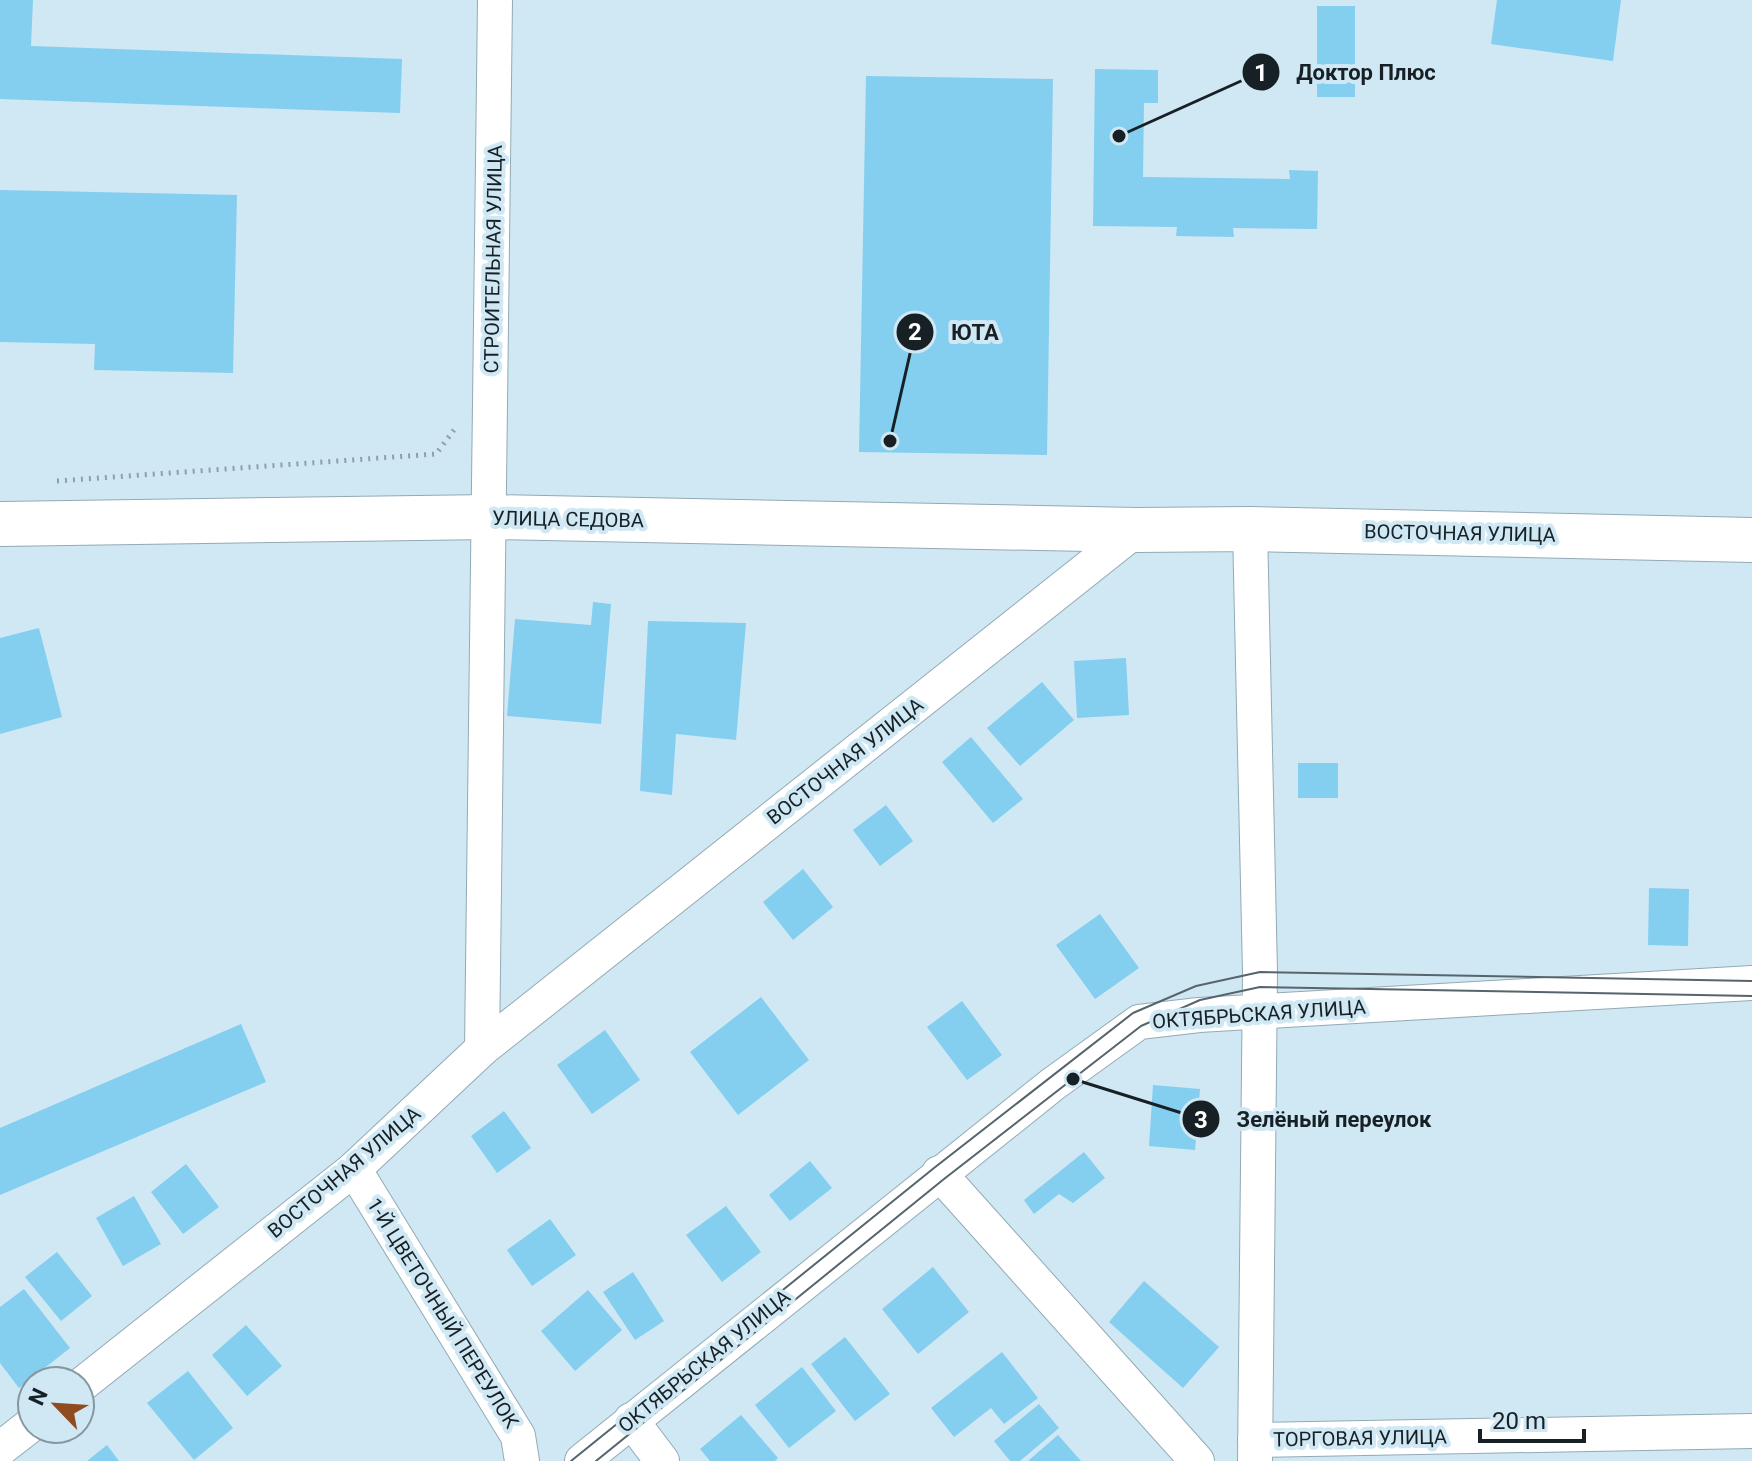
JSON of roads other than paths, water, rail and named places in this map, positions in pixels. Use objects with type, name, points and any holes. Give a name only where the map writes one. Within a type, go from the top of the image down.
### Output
[{"type":"main road","name":"УЛИЦА СЕДОВА","points":[[0,524],[490,517],[1136,530]]},
{"type":"main road","name":"ВОСТОЧНАЯ УЛИЦА","points":[[1136,530],[1250,529],[1752,540]]},
{"type":"street","name":"СТРОИТЕЛЬНАЯ УЛИЦА","points":[[482,1049],[495,0]]},
{"type":"street","points":[[1250,529],[1260,1013],[1255,1451]]},
{"type":"street","name":"ВОСТОЧНАЯ УЛИЦА","points":[[96,1373],[354,1169],[482,1049],[1136,530]]},
{"type":"street","name":"ОКТЯБРЬСКАЯ УЛИЦА","points":[[582,1461],[939,1173],[1139,1022],[1199,1015],[1752,983]]},
{"type":"street","name":"1-Й ЦВЕТОЧНЫЙ ПЕРЕУЛОК","points":[[354,1169],[518,1436],[522,1461]]},
{"type":"street","points":[[939,1173],[1197,1461]]},
{"type":"street","points":[[631,1420],[662,1461]]},
{"type":"street","name":"ТОРГОВАЯ УЛИЦА","points":[[1255,1451],[1752,1431]]},
{"type":"street","points":[[0,1449],[16,1436]]},
{"type":"tram line","points":[[571,1461],[934,1168],[1133,1013],[1196,986],[1260,972],[1752,981]]},
{"type":"tram line","points":[[596,1461],[944,1179],[1141,1026],[1200,1000],[1260,987],[1752,996]]},
{"type":"place","name":"Доктор Плюс","points":[[1119,136]]},
{"type":"place","name":"ЮТА","points":[[890,441]]},
{"type":"place","name":"Зелёный переулок","points":[[1073,1079]]}]
